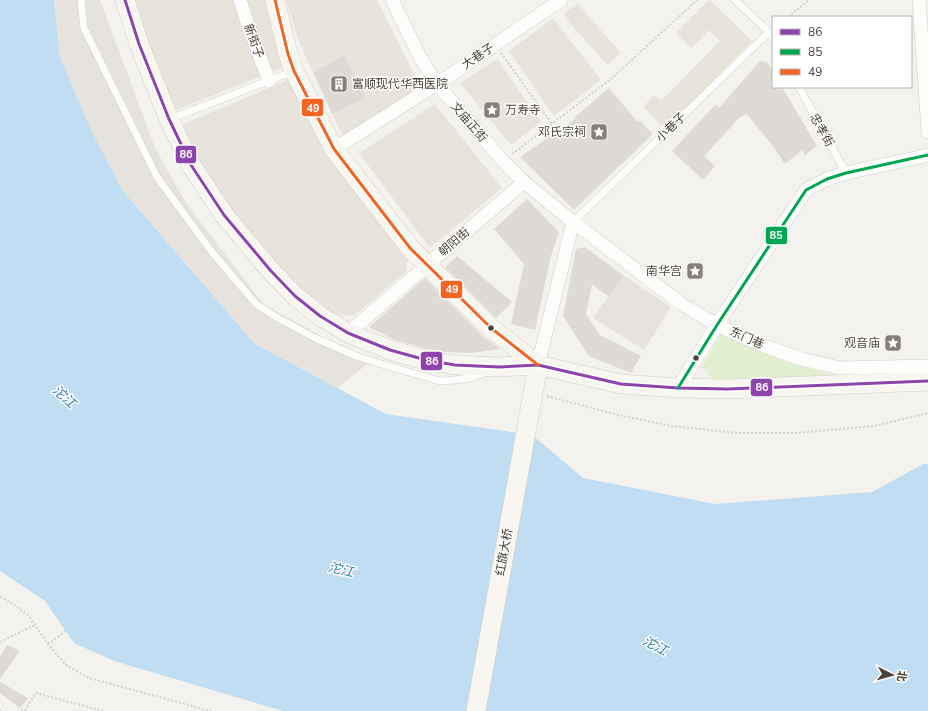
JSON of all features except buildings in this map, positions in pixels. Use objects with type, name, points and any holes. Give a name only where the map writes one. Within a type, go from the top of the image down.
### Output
[{"type":"street","points":[[125,0],[139,44],[169,119],[195,172],[224,215],[271,272],[295,296],[320,316],[348,333],[390,350],[426,360],[455,365],[499,367],[538,365],[621,384],[678,388],[728,389],[928,381]]},
{"type":"street","name":"新街子","points":[[240,0],[269,81]]},
{"type":"street","points":[[275,0],[288,54],[294,71],[334,149],[410,248],[490,328],[538,365]]},
{"type":"street","name":"文庙正街","points":[[392,0],[420,57],[437,84],[503,161],[524,182],[573,222]]},
{"type":"street","name":"大巷子","points":[[334,149],[437,84],[561,0]]},
{"type":"street","points":[[919,0],[928,132]]},
{"type":"street","points":[[678,388],[717,324],[806,190],[827,179],[846,173],[928,155]]},
{"type":"street","name":"朝阳街","points":[[348,333],[524,182]]},
{"type":"street","points":[[538,365],[573,222]]},
{"type":"street","name":"东门巷","points":[[573,222],[683,305],[717,324],[764,346],[801,360],[840,368],[928,366]]},
{"type":"street","name":"红旗大桥","points":[[476,711],[538,365]]},
{"type":"lane","points":[[81,0],[84,28],[157,177],[212,252],[257,305],[315,338],[356,356],[440,381],[470,378],[499,367]]},
{"type":"lane","points":[[735,0],[769,32],[772,38]]},
{"type":"lane","name":"小巷子","points":[[573,222],[769,32]]},
{"type":"lane","points":[[169,119],[294,71]]},
{"type":"lane","name":"忠孝街","points":[[800,88],[846,173]]},
{"type":"path","points":[[503,161],[611,79],[697,0]]},
{"type":"path","points":[[789,16],[809,0]]},
{"type":"path","points":[[495,45],[552,124]]},
{"type":"path","points":[[532,392],[618,415],[672,426],[737,432],[796,433],[866,427],[928,413]]},
{"type":"path","points":[[0,598],[9,601],[28,615],[48,644],[66,665],[89,678],[211,711]]},
{"type":"path","points":[[0,642],[35,625]]},
{"type":"path","points":[[48,644],[66,631]]},
{"type":"path","points":[[21,711],[25,710],[36,693],[103,711]]},
{"type":"shaded area","points":[[54,0],[100,0],[155,148],[186,203],[263,304],[369,363],[337,388],[255,344],[123,191],[92,132],[60,57]]},
{"type":"shaded area","points":[[134,0],[265,0],[283,67],[172,112]]},
{"type":"shaded area","points":[[286,0],[377,0],[420,86],[343,137],[332,114],[366,96],[345,55],[313,72],[299,42]]},
{"type":"shaded area","points":[[709,0],[752,41],[665,129],[643,107],[654,95],[661,101],[720,41],[709,30],[691,48],[676,33]]},
{"type":"shaded area","points":[[577,3],[621,53],[607,65],[563,15]]},
{"type":"shaded area","points":[[553,18],[601,80],[554,116],[509,51]]},
{"type":"shaded area","points":[[497,59],[541,122],[511,145],[460,83]]},
{"type":"shaded area","points":[[290,79],[408,258],[406,272],[355,315],[333,316],[291,281],[223,206],[179,126]]},
{"type":"shaded area","points":[[435,104],[502,188],[430,248],[359,153]]},
{"type":"shaded area","points":[[624,276],[671,307],[644,350],[593,318]]},
{"type":"green space","points":[[722,332],[791,364],[836,376],[713,380],[702,367]]},
{"type":"water","name":"沱江","points":[[0,0],[54,0],[60,57],[92,132],[123,191],[255,344],[386,414],[532,435],[583,478],[715,504],[872,492],[923,464],[928,464],[928,711],[283,711],[114,661],[74,643],[45,601],[0,571]]},
{"type":"transit line","name":"86","points":[[125,0],[139,44],[169,119],[191,165],[224,215],[271,271],[295,296],[320,316],[348,333],[390,350],[426,360],[455,365],[499,367],[538,365],[621,384],[678,388],[728,389],[928,381]]},
{"type":"transit line","name":"49","points":[[275,0],[288,54],[294,71],[334,149],[410,248],[491,328],[538,365]]},
{"type":"transit line","name":"85","points":[[678,388],[717,325],[806,190],[827,179],[846,173],[928,155]]},
{"type":"place","name":"富顺现代华西医院","points":[[339,84]]},
{"type":"place","name":"万寿寺","points":[[492,110]]},
{"type":"place","name":"邓氏宗祠","points":[[599,132]]},
{"type":"place","name":"南华宫","points":[[695,271]]},
{"type":"place","name":"观音庙","points":[[893,343]]}]
